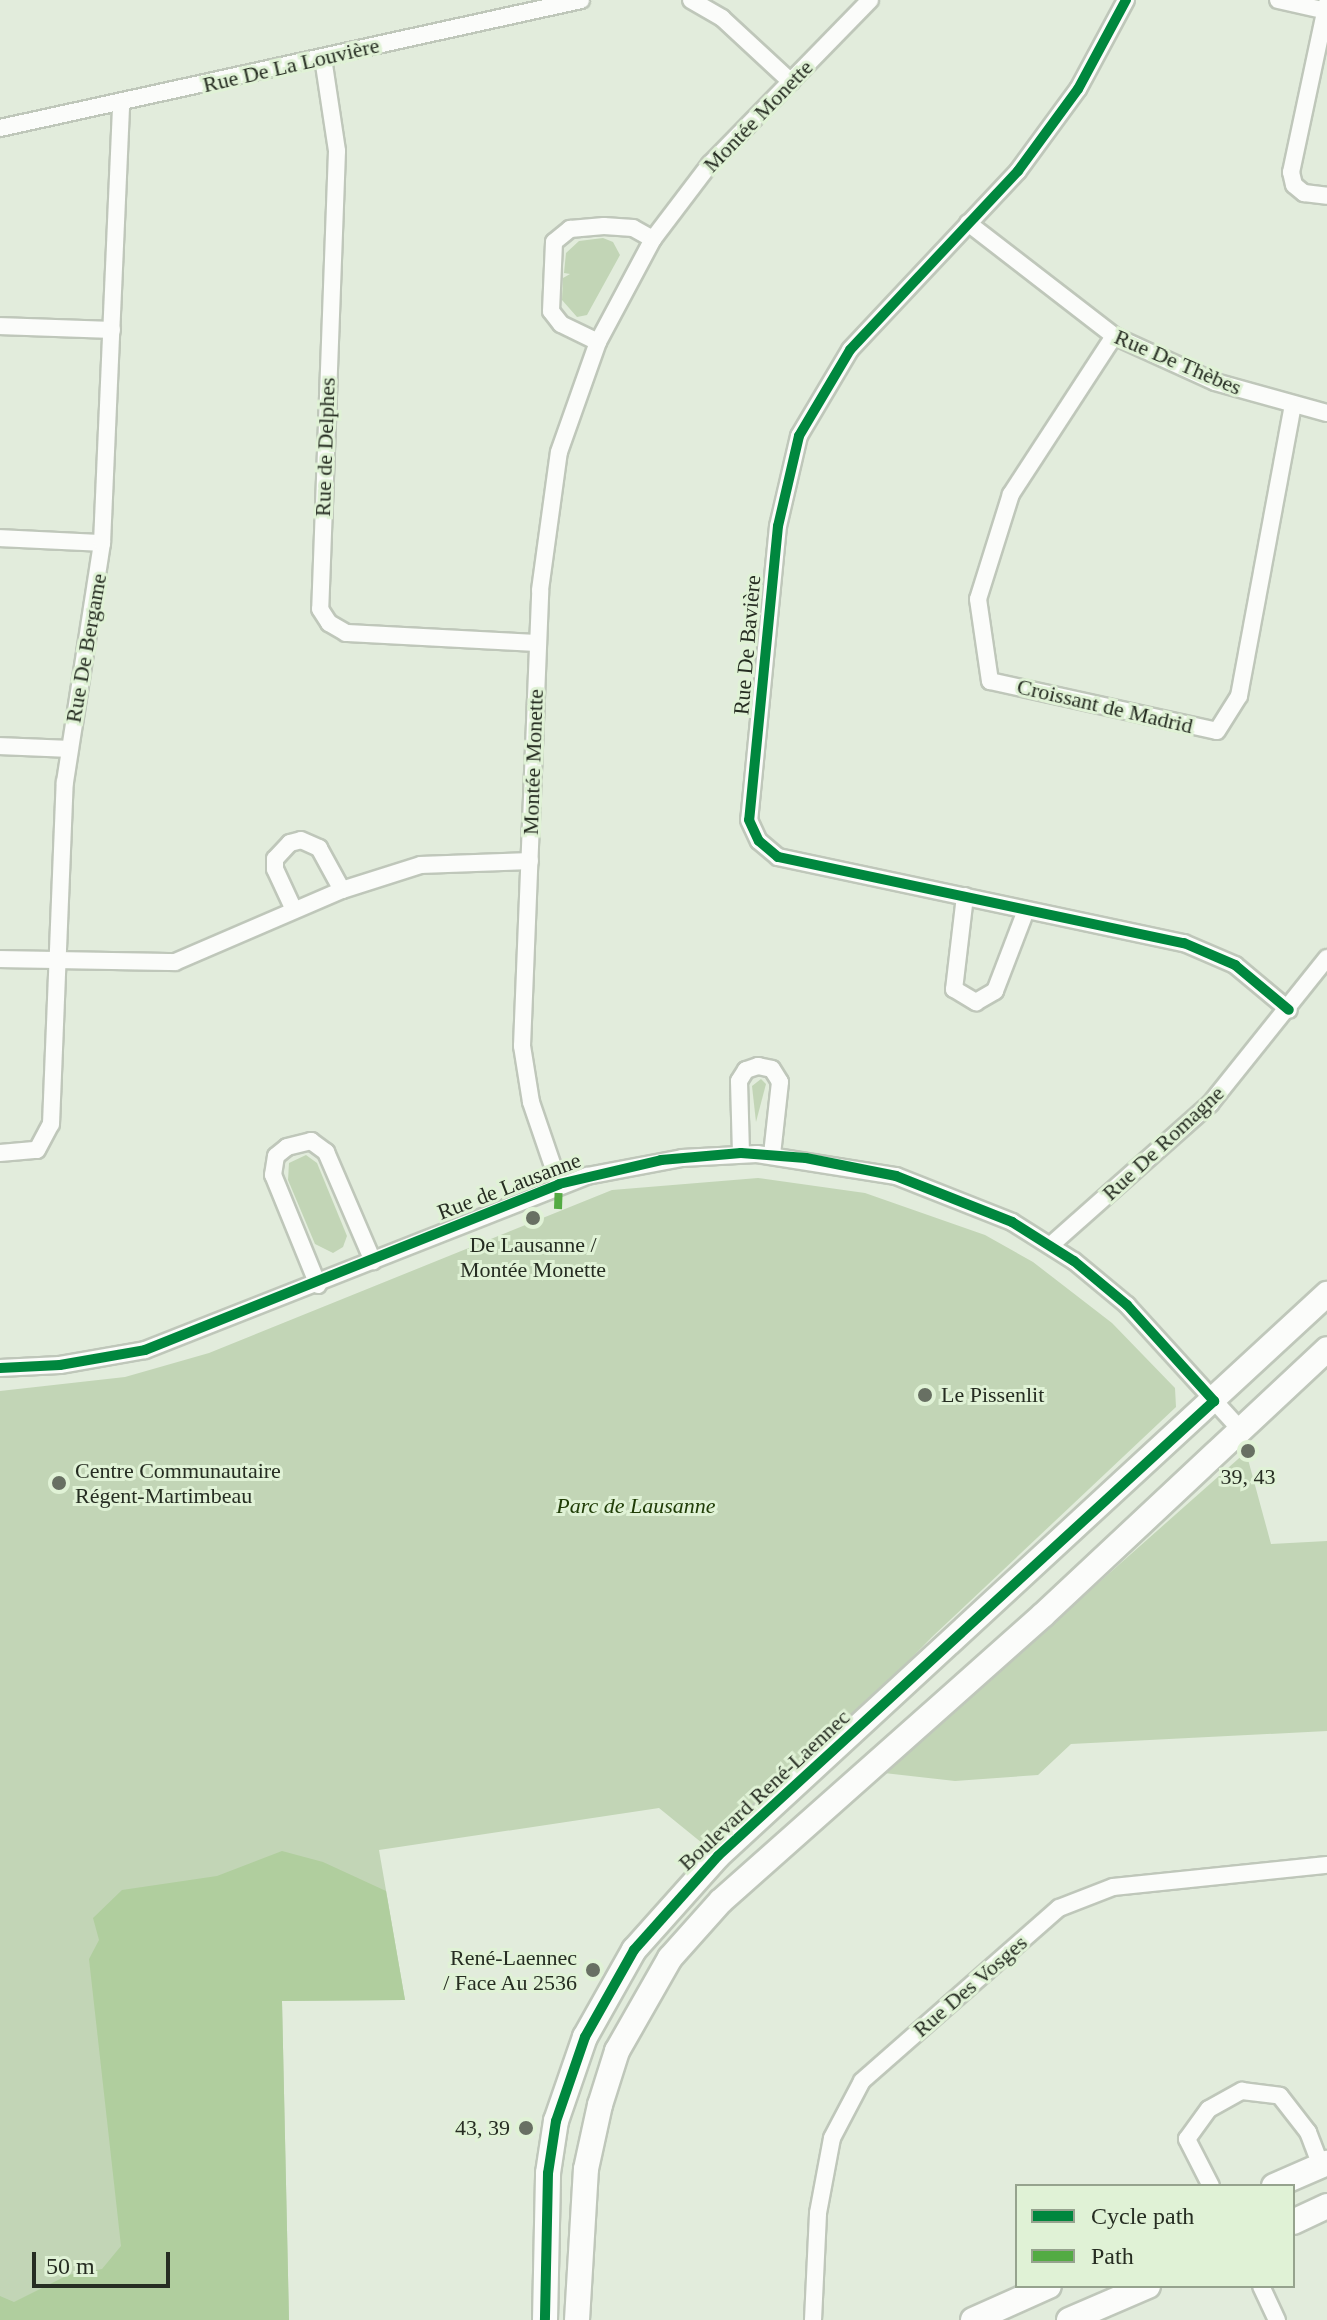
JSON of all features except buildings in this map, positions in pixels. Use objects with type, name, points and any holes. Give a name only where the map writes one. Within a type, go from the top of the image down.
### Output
[{"type":"street","name":"Rue De La Louvière","points":[[0,128],[581,0]]},
{"type":"street","points":[[691,0],[722,18],[791,82]]},
{"type":"street","name":"Montée Monette","points":[[559,1184],[531,1102],[523,1060],[538,643],[552,486],[571,412],[598,342],[653,239],[701,175],[870,0]]},
{"type":"street","name":"Rue De Bavière","points":[[1126,0],[1078,89],[1018,171],[850,350],[799,436],[778,526],[749,820],[759,841],[778,857],[965,896],[1025,913],[1184,943],[1235,965],[1289,1010]]},
{"type":"street","points":[[1278,0],[1327,9],[1291,172],[1294,185],[1304,193],[1327,196]]},
{"type":"street","name":"Rue de Delphes","points":[[323,58],[337,151],[320,609],[329,623],[346,633],[538,643]]},
{"type":"street","name":"Rue De Bergame","points":[[0,1153],[28,1154],[49,1135],[69,749],[102,543],[121,103]]},
{"type":"street","name":"Rue De Thèbes","points":[[968,223],[1114,336],[1215,382],[1327,413]]},
{"type":"street","points":[[598,342],[561,324],[551,311],[554,242],[570,229],[604,226],[633,228],[653,239]]},
{"type":"street","points":[[0,326],[112,330]]},
{"type":"street","name":"Croissant de Madrid","points":[[1114,336],[1011,494],[978,599],[990,681],[1217,731],[1239,696],[1293,406]]},
{"type":"street","points":[[0,538],[102,543]]},
{"type":"street","points":[[0,746],[69,749]]},
{"type":"street","points":[[294,910],[275,869],[275,859],[290,843],[301,840],[319,848],[342,890]]},
{"type":"street","points":[[0,959],[175,962],[342,890],[438,862],[530,861]]},
{"type":"street","points":[[965,896],[954,989],[976,1002],[995,991],[1025,913]]},
{"type":"street","name":"Rue De Romagne","points":[[1051,1245],[1210,1104],[1289,1010],[1327,958]]},
{"type":"street","points":[[741,1153],[739,1081],[746,1070],[758,1066],[772,1069],[780,1082],[772,1155]]},
{"type":"street","points":[[318,1285],[273,1175],[274,1160],[287,1147],[311,1141],[326,1152],[373,1261]]},
{"type":"street","name":"Rue de Lausanne","points":[[0,1368],[60,1365],[145,1350],[318,1285],[559,1184],[647,1163],[741,1153],[772,1155],[896,1176],[957,1197],[1051,1245],[1127,1305],[1239,1428]]},
{"type":"street","name":"Boulevard René-Laennec","points":[[545,2320],[548,2173],[556,2121],[580,2048],[604,1996],[634,1950],[718,1856],[1327,1294]]},
{"type":"street","points":[[577,2320],[586,2169],[600,2105],[617,2051],[670,1958],[721,1901],[1043,1615],[1239,1428],[1327,1349]]},
{"type":"street","name":"Rue Des Vosges","points":[[813,2320],[818,2213],[832,2138],[862,2081],[1059,1908],[1113,1887],[1327,1865]]},
{"type":"street","points":[[1210,2184],[1187,2139],[1209,2109],[1242,2091],[1280,2096],[1308,2132],[1324,2165],[1279,2184]]},
{"type":"street","points":[[1295,2221],[1327,2206]]},
{"type":"street","points":[[973,2320],[1045,2288]]},
{"type":"street","points":[[1069,2320],[1143,2288]]},
{"type":"street","points":[[1262,2288],[1277,2320]]},
{"type":"green space","points":[[603,238],[613,242],[620,255],[587,315],[577,317],[562,300],[563,278],[570,274],[564,273],[566,253],[579,241]]},
{"type":"green space","points":[[761,1079],[766,1084],[756,1122],[752,1086]]},
{"type":"green space","points":[[306,1155],[317,1163],[347,1236],[343,1247],[333,1253],[315,1244],[288,1180],[289,1163]]},
{"type":"green space","name":"Parc de Lausanne","points":[[758,1178],[865,1193],[985,1235],[1033,1262],[1112,1323],[1175,1388],[1176,1407],[932,1637],[718,1856],[659,1808],[379,1850],[405,2000],[282,2001],[289,2320],[0,2320],[0,1391],[125,1377],[209,1353],[612,1190]]},
{"type":"green space","points":[[1246,1452],[1271,1544],[1327,1541],[1327,1731],[1071,1744],[1038,1775],[955,1781],[884,1773]]},
{"type":"green space","points":[[282,1851],[323,1862],[386,1891],[405,2000],[282,2001],[289,2320],[0,2320],[0,2296],[14,2302],[68,2275],[102,2269],[121,2246],[89,1959],[99,1940],[93,1918],[122,1890],[217,1876]]},
{"type":"marked path","points":[[558,1209],[559,1184]]},
{"type":"cycle path","points":[[1126,0],[1078,89],[1018,171],[850,350],[799,436],[778,526],[749,820],[759,841],[778,857],[1184,943],[1235,965],[1289,1010]]},
{"type":"cycle path","points":[[0,1368],[60,1365],[145,1350],[559,1184],[661,1160],[741,1153],[806,1158],[896,1176],[1012,1222],[1074,1261],[1127,1305],[1214,1401],[718,1856],[634,1950],[585,2037],[556,2121],[548,2173],[545,2320]]},
{"type":"place","name":"De Lausanne / Montée Monette","points":[[533,1218]]},
{"type":"place","name":"Le Pissenlit","points":[[925,1395]]},
{"type":"place","name":"39, 43","points":[[1248,1451]]},
{"type":"place","name":"Centre Communautaire Régent-Martimbeau","points":[[59,1483]]},
{"type":"place","name":"René-Laennec / Face Au 2536","points":[[593,1970]]},
{"type":"place","name":"43, 39","points":[[526,2128]]}]
